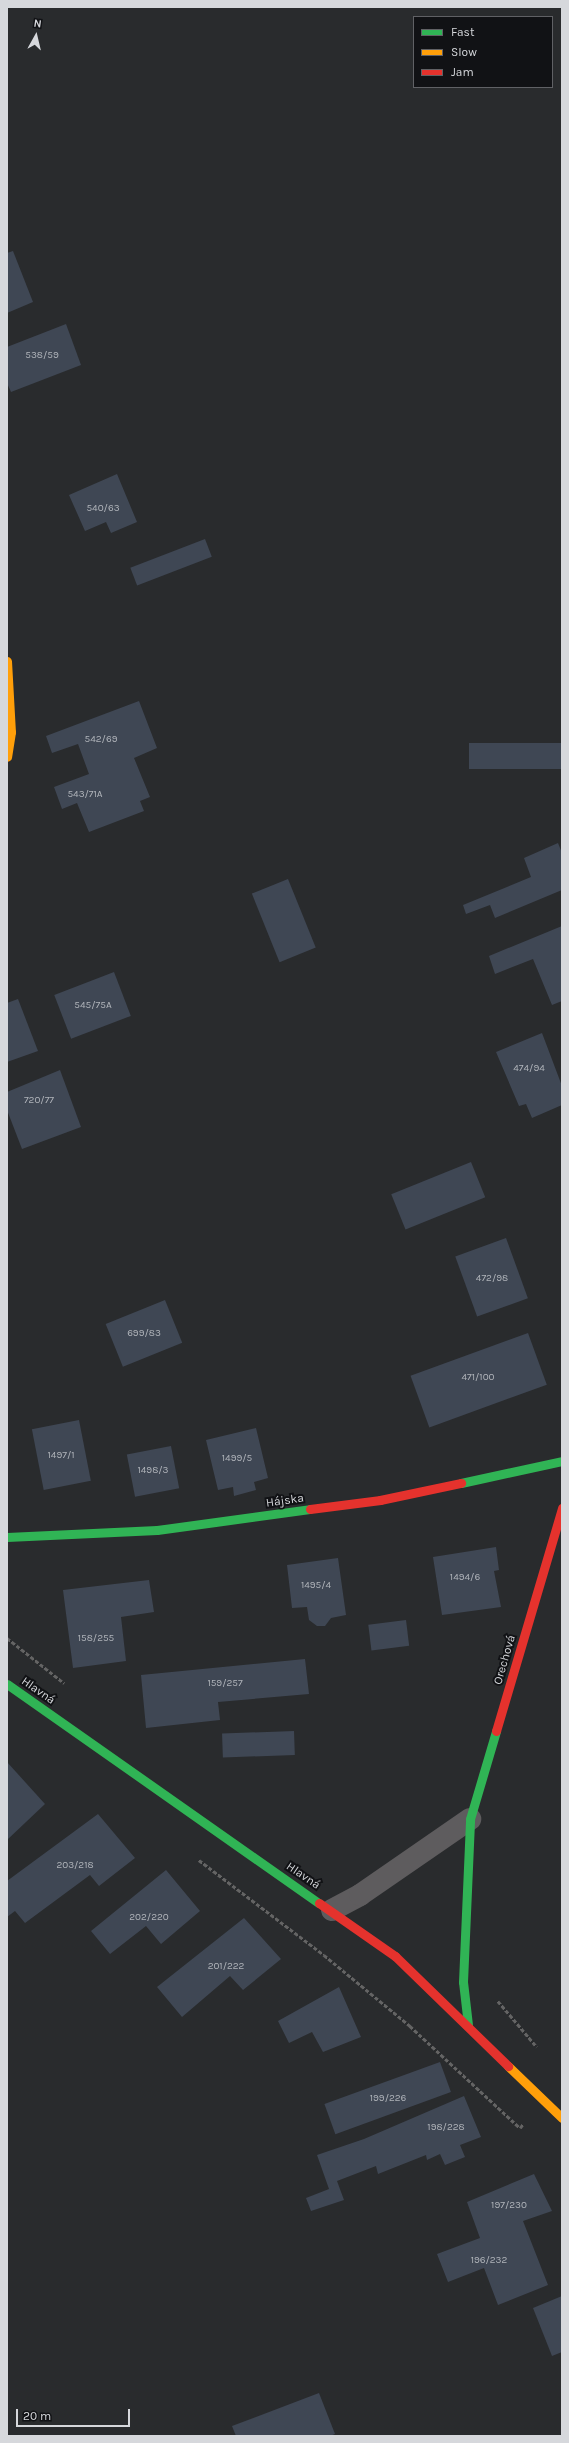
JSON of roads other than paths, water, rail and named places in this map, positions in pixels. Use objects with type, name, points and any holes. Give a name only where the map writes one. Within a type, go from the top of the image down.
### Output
[{"type":"street","points":[[7,661],[11,732],[7,757]]},
{"type":"street","name":"Hájska","points":[[7,1537],[157,1530],[380,1500],[562,1461]]},
{"type":"street","name":"Orechová","points":[[468,2025],[463,1982],[470,1819],[562,1508]]},
{"type":"street","name":"Hlavná","points":[[7,1684],[332,1910],[395,1956],[468,2025],[562,2118]]},
{"type":"street","points":[[332,1910],[360,1895],[470,1819]]}]
